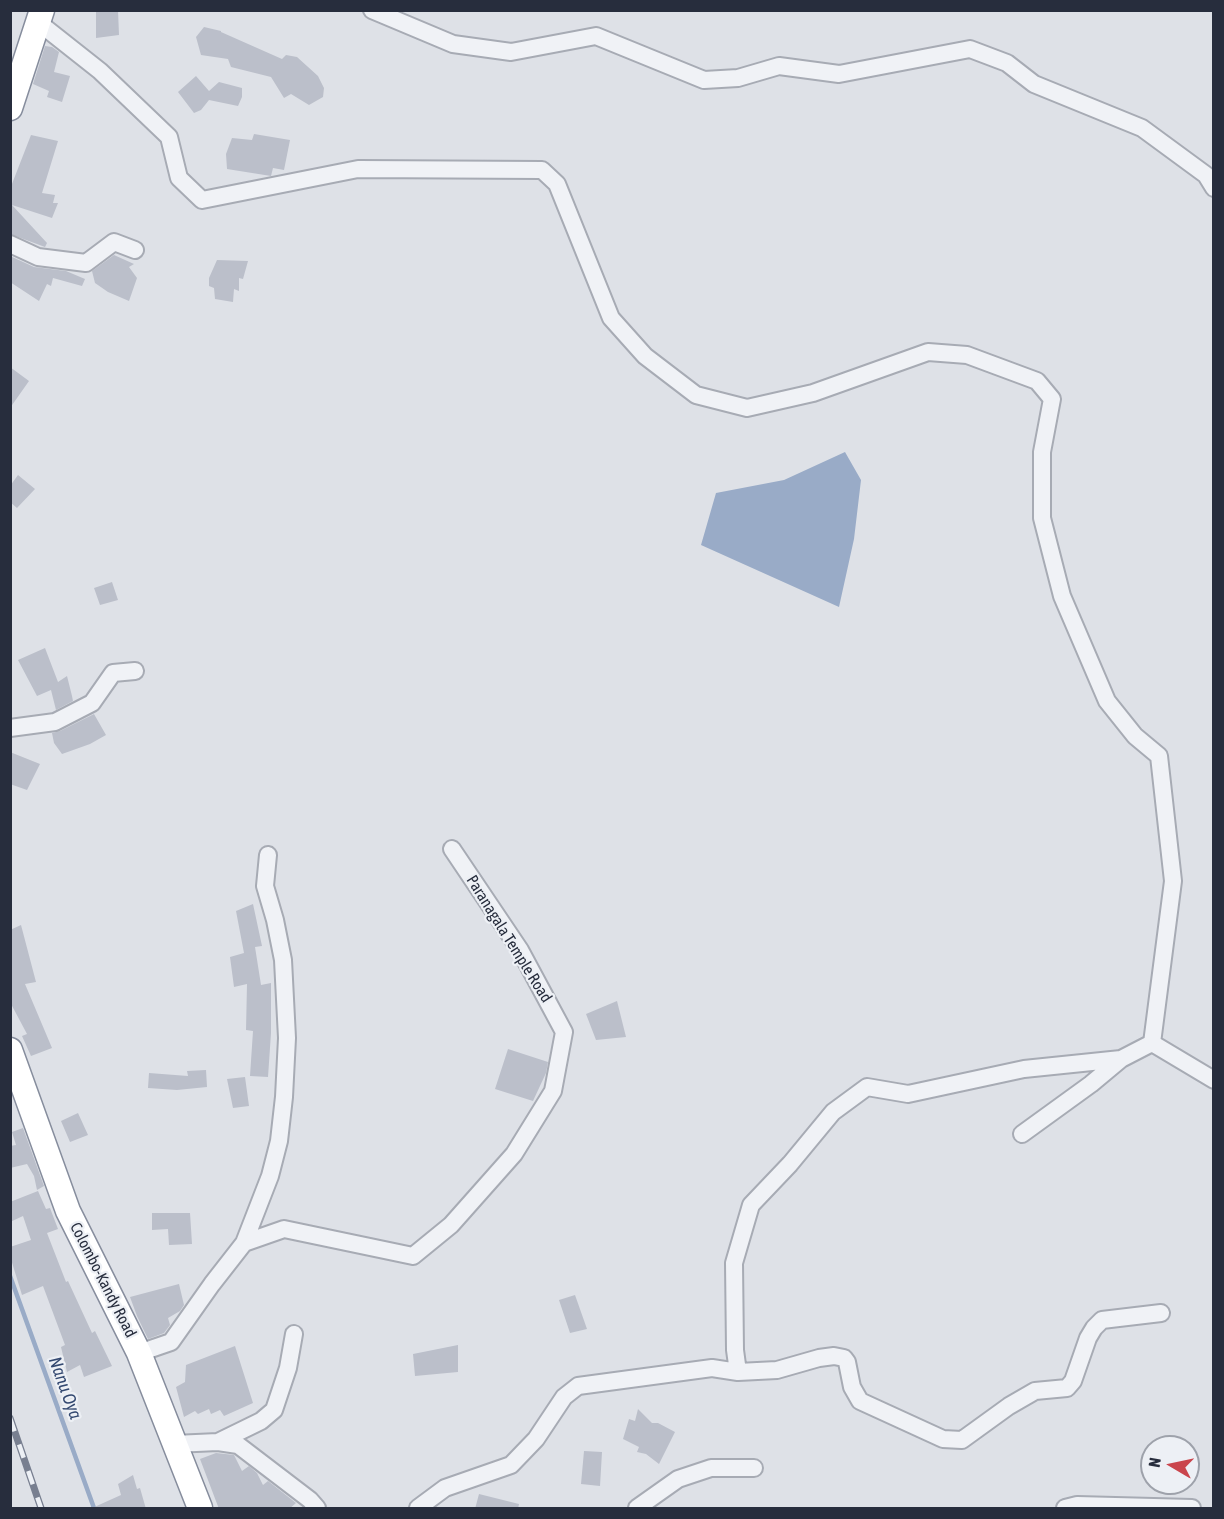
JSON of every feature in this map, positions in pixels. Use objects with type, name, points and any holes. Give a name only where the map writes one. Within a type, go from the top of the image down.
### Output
[{"type":"highway","points":[[10,108],[40,16]]},
{"type":"highway","name":"Colombo-Kandy Road","points":[[10,1050],[68,1211],[139,1353],[200,1509]]},
{"type":"street","points":[[372,10],[453,44],[511,52],[596,36],[704,80],[738,78],[779,66],[839,74],[970,49],[1007,63],[1034,84],[1142,128],[1206,175],[1214,189]]},
{"type":"street","points":[[40,16],[169,137],[179,178],[202,200],[358,169],[542,170],[557,184],[611,318],[645,356],[696,395],[747,408],[813,393],[928,352],[967,355],[1037,381],[1052,399],[1042,452],[1042,518],[1062,596],[1107,701],[1135,736],[1159,756],[1173,881],[1152,1043]]},
{"type":"street","points":[[10,244],[38,257],[86,263],[114,242],[135,250]]},
{"type":"street","points":[[10,728],[55,722],[92,703],[113,673],[135,671]]},
{"type":"street","name":"Paranagala Temple Road","points":[[244,1243],[284,1228],[413,1256],[450,1225],[514,1154],[553,1091],[564,1032],[520,950],[452,849]]},
{"type":"street","points":[[139,1353],[171,1341],[244,1243],[270,1176],[279,1141],[287,1038],[282,960],[275,920],[265,886],[268,855]]},
{"type":"street","points":[[1022,1134],[1091,1084],[1121,1059],[1152,1043]]},
{"type":"street","points":[[1152,1043],[1214,1080]]},
{"type":"street","points":[[738,1372],[735,1350],[734,1263],[751,1205],[790,1164],[833,1112],[867,1087],[908,1094],[1024,1069],[1121,1059]]},
{"type":"street","points":[[418,1509],[445,1488],[511,1465],[536,1439],[564,1397],[578,1386],[712,1368],[738,1372],[777,1370],[819,1358],[844,1358],[852,1387],[860,1401],[943,1438],[963,1440],[1009,1406],[1035,1391],[1067,1388],[1073,1381],[1088,1338],[1102,1320],[1161,1313]]},
{"type":"street","points":[[218,1442],[261,1420],[274,1410],[288,1368],[294,1334]]},
{"type":"street","points":[[174,1444],[218,1442],[238,1445],[310,1500],[317,1509]]},
{"type":"street","points":[[637,1509],[678,1479],[711,1468],[754,1468]]},
{"type":"street","points":[[1065,1509],[1077,1505],[1192,1509]]},
{"type":"water","points":[[845,452],[861,480],[854,539],[839,607],[701,545],[716,493],[784,480]]},
{"type":"building","points":[[96,10],[118,10],[119,35],[96,38]]},
{"type":"building","points":[[204,27],[221,31],[282,59],[286,55],[297,57],[318,76],[324,88],[323,97],[309,105],[291,94],[284,98],[271,77],[231,67],[228,59],[201,55],[196,37]]},
{"type":"building","points":[[45,46],[52,47],[59,52],[54,72],[70,76],[62,102],[47,97],[49,91],[33,84]]},
{"type":"building","points":[[196,76],[209,91],[219,82],[242,88],[242,97],[238,106],[209,100],[201,110],[194,113],[178,92]]},
{"type":"building","points":[[254,134],[290,140],[284,170],[273,168],[271,176],[227,169],[226,154],[232,138],[252,140]]},
{"type":"building","points":[[31,135],[58,141],[42,193],[55,195],[53,203],[58,203],[52,218],[12,205],[47,243],[45,247],[10,234],[10,189]]},
{"type":"building","points":[[114,255],[134,264],[129,267],[137,278],[129,301],[108,292],[95,283],[92,271]]},
{"type":"building","points":[[10,256],[34,267],[66,271],[85,279],[82,286],[53,278],[51,286],[47,284],[39,301],[10,282]]},
{"type":"building","points":[[217,260],[248,261],[243,279],[239,278],[239,291],[234,289],[233,302],[215,299],[214,288],[209,286],[209,278]]},
{"type":"building","points":[[10,367],[29,381],[10,408]]},
{"type":"building","points":[[18,475],[35,489],[17,508],[10,502],[10,486]]},
{"type":"building","points":[[112,582],[118,600],[100,605],[94,588]]},
{"type":"building","points":[[45,648],[58,682],[67,676],[73,701],[56,710],[51,690],[37,696],[18,660]]},
{"type":"building","points":[[94,714],[106,735],[90,744],[62,754],[54,743],[52,733]]},
{"type":"building","points":[[10,752],[40,764],[27,790],[10,784]]},
{"type":"building","points":[[253,904],[262,946],[255,947],[261,985],[271,983],[268,1077],[250,1076],[253,1031],[246,1030],[247,984],[234,987],[230,957],[244,953],[236,911]]},
{"type":"building","points":[[21,925],[36,982],[25,984],[52,1048],[31,1056],[22,1036],[27,1034],[10,1002],[10,930]]},
{"type":"building","points":[[617,1001],[626,1037],[596,1040],[586,1014]]},
{"type":"building","points":[[508,1049],[548,1062],[546,1073],[533,1101],[495,1089]]},
{"type":"building","points":[[206,1070],[207,1087],[177,1090],[148,1088],[149,1073],[188,1076],[187,1071]]},
{"type":"building","points":[[245,1077],[249,1106],[233,1108],[227,1079]]},
{"type":"building","points":[[78,1113],[88,1135],[70,1142],[61,1121]]},
{"type":"building","points":[[23,1128],[44,1186],[37,1190],[34,1176],[27,1164],[10,1168],[10,1146],[16,1145],[12,1132]]},
{"type":"building","points":[[38,1191],[46,1209],[50,1208],[58,1229],[47,1233],[66,1282],[68,1281],[92,1333],[95,1331],[112,1366],[84,1377],[80,1365],[67,1372],[61,1347],[65,1345],[43,1286],[22,1295],[10,1256],[10,1247],[31,1240],[23,1216],[10,1222],[10,1202]]},
{"type":"building","points":[[152,1213],[190,1213],[192,1244],[169,1245],[168,1229],[152,1230]]},
{"type":"building","points":[[179,1284],[184,1305],[180,1311],[168,1318],[170,1325],[164,1333],[148,1339],[130,1297]]},
{"type":"building","points":[[575,1295],[587,1329],[570,1333],[559,1300]]},
{"type":"building","points":[[458,1345],[458,1372],[415,1376],[413,1354]]},
{"type":"building","points":[[235,1346],[253,1403],[224,1416],[220,1410],[211,1414],[209,1409],[198,1414],[195,1411],[184,1417],[176,1387],[185,1382],[186,1365]]},
{"type":"building","points":[[638,1409],[652,1423],[658,1423],[675,1432],[659,1464],[646,1454],[637,1452],[639,1447],[623,1439],[629,1419],[635,1421]]},
{"type":"building","points":[[584,1451],[602,1452],[600,1486],[581,1484]]},
{"type":"building","points":[[216,1453],[234,1455],[242,1471],[249,1466],[257,1473],[263,1485],[268,1481],[296,1503],[289,1509],[219,1509],[200,1459]]},
{"type":"building","points":[[133,1475],[137,1489],[140,1488],[146,1509],[90,1509],[121,1495],[118,1484]]},
{"type":"building","points":[[479,1494],[519,1504],[518,1509],[475,1509]]},
{"type":"waterway","name":"Nanu Oya","points":[[10,1276],[94,1508]]},
{"type":"railway","points":[[10,1418],[41,1508]]}]
